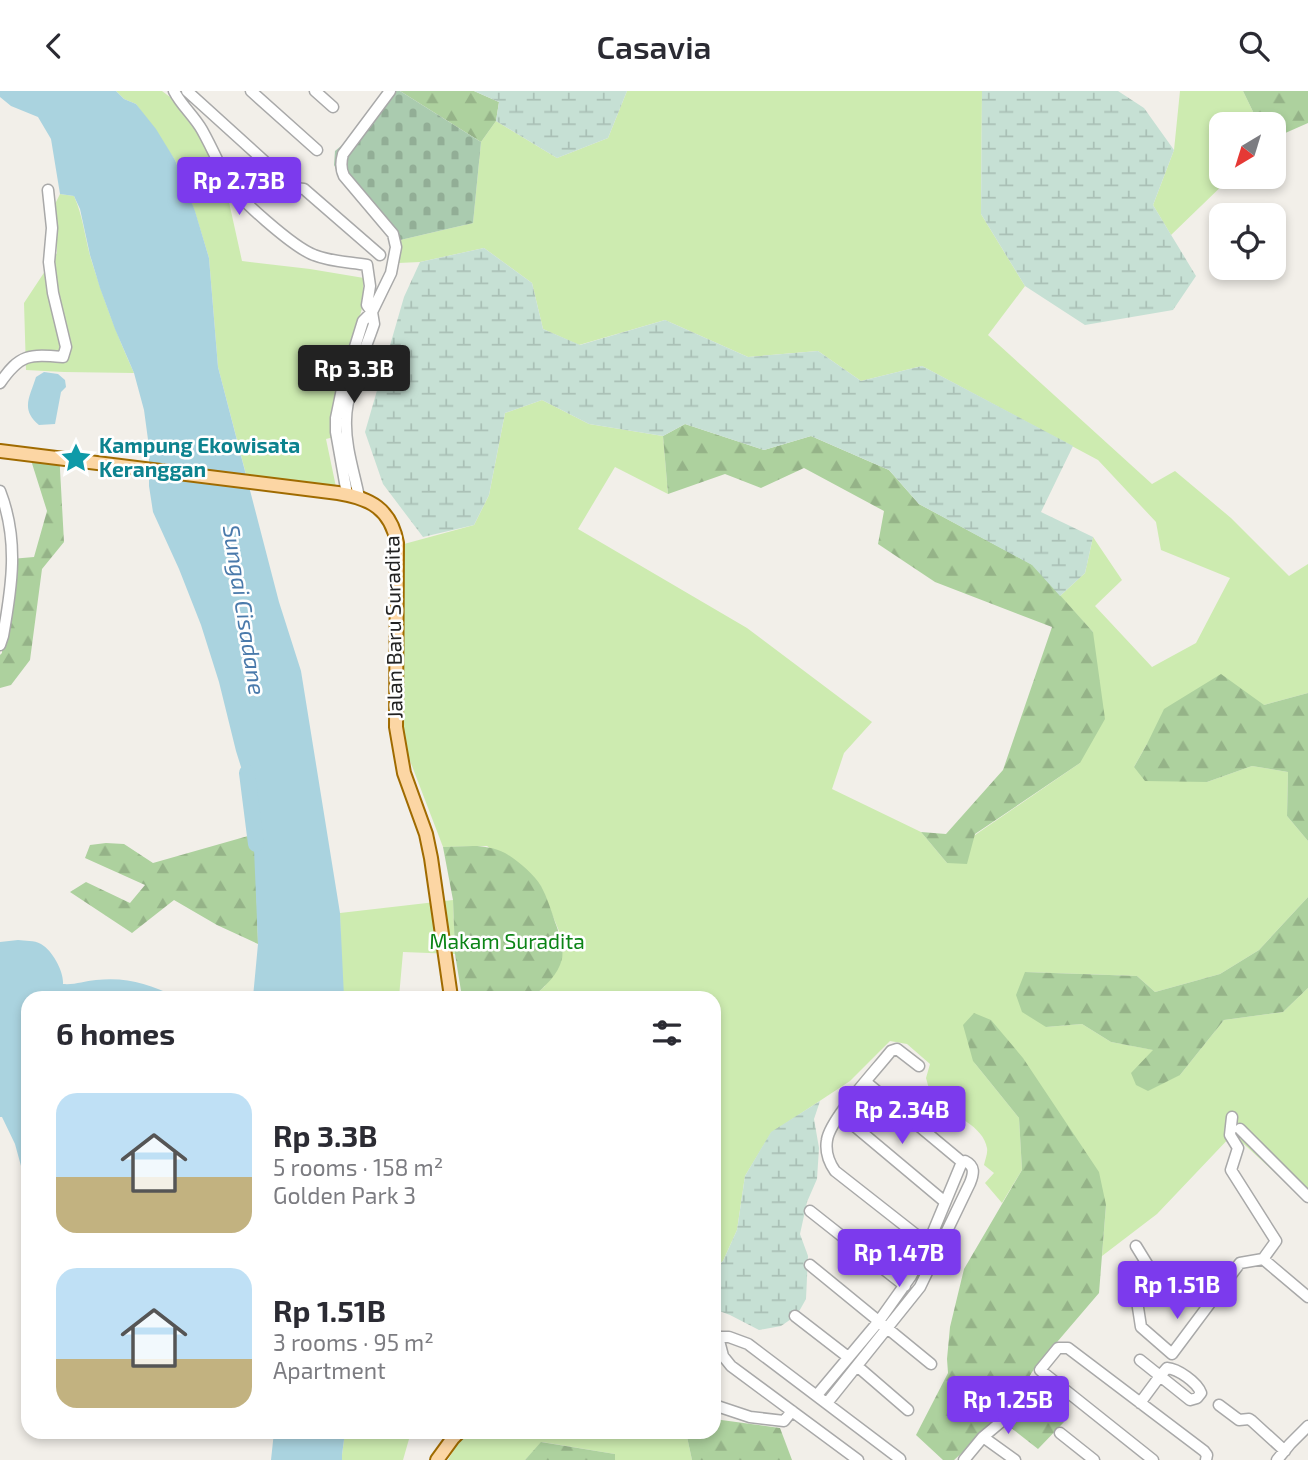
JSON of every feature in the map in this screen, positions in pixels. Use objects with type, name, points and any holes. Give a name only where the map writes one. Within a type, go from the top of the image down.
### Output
[{"type":"main road","name":"Jalan Baru Suradita","points":[[3,452],[348,494],[373,503],[386,514],[396,535],[396,726],[404,773],[431,858],[450,991]]},
{"type":"main road","points":[[437,1460],[452,1439]]},
{"type":"street","points":[[174,91],[201,128],[226,179],[245,202],[306,251],[325,259],[367,265],[370,286],[367,305],[372,312],[374,324],[351,393],[346,418],[348,494]]},
{"type":"street","points":[[187,91],[295,188],[304,189],[380,255]]},
{"type":"street","points":[[251,91],[317,150]]},
{"type":"street","points":[[315,91],[333,107]]},
{"type":"street","points":[[372,312],[391,273],[396,247],[393,234],[344,176],[341,160],[390,91]]},
{"type":"street","points":[[0,383],[11,368],[23,359],[37,355],[63,356],[66,347],[53,293],[49,262],[52,228],[48,190]]},
{"type":"street","points":[[0,491],[13,547],[13,575],[0,645]]},
{"type":"street","points":[[919,1066],[903,1052],[894,1049],[839,1114],[827,1138],[826,1151],[835,1171],[928,1244]]},
{"type":"street","points":[[827,1403],[888,1329],[924,1279],[973,1174],[972,1166],[962,1162],[866,1082]]},
{"type":"street","points":[[839,1114],[944,1202]]},
{"type":"street","points":[[1136,1246],[1152,1272],[1137,1301],[1141,1327],[1172,1354],[1240,1263],[1264,1259],[1276,1241],[1231,1170],[1238,1147],[1230,1135],[1232,1117]]},
{"type":"street","points":[[1240,1129],[1308,1196]]},
{"type":"street","points":[[817,1395],[905,1286],[928,1244],[962,1162]]},
{"type":"street","points":[[810,1211],[905,1286]]},
{"type":"street","points":[[1264,1259],[1308,1297]]},
{"type":"street","points":[[810,1265],[931,1364]]},
{"type":"street","points":[[795,1316],[848,1357]]},
{"type":"street","points":[[721,1336],[748,1344],[901,1460]]},
{"type":"street","points":[[1153,1460],[1040,1370],[1058,1347],[1068,1348],[1204,1451],[1206,1460]]},
{"type":"street","points":[[721,1350],[731,1366],[858,1460]]},
{"type":"street","points":[[1140,1360],[1160,1376],[1140,1403]]},
{"type":"street","points":[[857,1366],[908,1410]]},
{"type":"street","points":[[1219,1405],[1239,1420],[1250,1419],[1285,1451]]},
{"type":"street","points":[[721,1407],[750,1417],[784,1421],[792,1411]]},
{"type":"street","points":[[964,1460],[983,1437],[1008,1416]]},
{"type":"street","points":[[1277,1460],[1308,1426]]},
{"type":"street","points":[[1060,1433],[1094,1460]]},
{"type":"street","points":[[983,1437],[1015,1460]]},
{"type":"street","points":[[893,1460],[901,1460]]},
{"type":"green space","points":[[116,91],[162,91],[170,97],[200,136],[227,193],[242,261],[364,278],[362,308],[337,402],[334,437],[326,439],[336,487],[248,482],[218,367],[209,258],[195,212],[175,160],[136,104],[124,99]]},
{"type":"green space","points":[[393,91],[400,91],[481,142],[473,223],[396,241],[339,175],[334,165],[335,151],[374,119]]},
{"type":"green space","points":[[400,91],[474,91],[499,102],[496,121],[481,142]]},
{"type":"green space","points":[[474,91],[627,91],[608,138],[557,158],[496,121],[499,102]]},
{"type":"green space","points":[[627,91],[982,91],[981,214],[1025,286],[988,335],[1152,484],[1175,471],[1231,518],[1289,576],[1308,564],[1308,693],[1147,744],[1134,767],[1207,782],[1252,766],[1288,772],[1287,816],[1308,841],[1308,897],[1259,950],[1220,974],[1155,992],[1137,976],[1025,972],[1046,1027],[1082,1024],[1111,1042],[1154,1050],[1180,1075],[1224,1020],[1283,1012],[1308,988],[1308,1203],[1233,1134],[1157,1214],[1102,1256],[1106,1205],[973,1061],[1019,1118],[1022,1170],[1002,1203],[985,1183],[994,1173],[984,1165],[987,1154],[985,1140],[974,1127],[934,1107],[926,1078],[930,1064],[907,1044],[890,1041],[850,1081],[771,1133],[745,1176],[737,1230],[721,1263],[721,991],[540,991],[545,986],[559,931],[540,885],[487,846],[443,847],[391,711],[393,547],[474,525],[489,495],[505,413],[542,400],[589,424],[663,436],[668,494],[615,467],[578,529],[747,628],[872,722],[844,753],[832,789],[921,832],[947,863],[975,835],[1080,763],[1093,632],[1060,596],[1085,573],[1093,537],[1122,580],[1095,606],[1152,667],[1196,643],[1230,578],[1161,550],[1156,522],[1098,460],[922,366],[861,381],[818,351],[748,357],[665,320],[579,345],[543,329],[532,283],[484,248],[420,262],[398,263],[396,241],[473,223],[481,142],[496,121],[557,158],[608,138]]},
{"type":"green space","points":[[982,91],[1118,91],[1144,108],[1174,150],[1153,205],[1196,276],[1173,310],[1085,325],[1025,286],[981,214]]},
{"type":"green space","points":[[1180,91],[1243,91],[1253,112],[1209,112],[1209,189],[1219,189],[1171,235],[1153,205],[1174,150]]},
{"type":"green space","points":[[1243,91],[1308,91],[1308,123],[1286,133],[1286,112],[1253,112]]},
{"type":"green space","points":[[60,194],[74,196],[100,288],[134,373],[26,370],[24,303],[57,253],[55,204]]},
{"type":"green space","points":[[484,248],[532,283],[543,329],[580,345],[665,320],[748,357],[818,351],[861,381],[922,366],[1073,446],[1041,512],[1093,537],[1085,573],[1060,596],[1032,565],[919,504],[889,470],[811,436],[764,450],[685,424],[663,436],[589,424],[542,400],[505,413],[489,495],[474,525],[423,537],[383,484],[365,432],[404,297],[420,262]]},
{"type":"green space","points":[[685,424],[764,450],[811,436],[889,470],[919,504],[1033,565],[1093,632],[1105,719],[1080,763],[975,834],[967,864],[947,863],[921,832],[946,834],[1003,770],[1052,627],[935,582],[878,544],[884,511],[804,468],[761,488],[725,474],[668,494],[663,436]]},
{"type":"green space","points":[[59,451],[64,542],[42,569],[30,660],[11,685],[0,688],[3,605],[11,559],[34,557],[47,511],[30,457]]},
{"type":"green space","points":[[1221,674],[1264,705],[1308,693],[1308,841],[1287,816],[1288,772],[1252,766],[1207,782],[1145,781],[1134,767],[1164,709]]},
{"type":"green space","points":[[255,834],[258,944],[217,925],[174,900],[132,933],[70,892],[86,882],[130,903],[145,885],[85,858],[90,845],[124,844],[153,863]]},
{"type":"green space","name":"Makam Suradita","points":[[473,846],[497,850],[515,859],[538,881],[547,899],[562,950],[560,965],[539,991],[461,991],[455,954],[453,900],[443,847]]},
{"type":"green space","points":[[1308,897],[1308,988],[1283,1012],[1224,1020],[1180,1075],[1148,1091],[1136,1085],[1131,1073],[1153,1050],[1111,1042],[1082,1024],[1046,1027],[1022,1012],[1016,995],[1025,972],[1137,976],[1155,992],[1220,974],[1259,950]]},
{"type":"green space","points":[[453,900],[455,954],[403,952],[400,991],[342,991],[340,913]]},
{"type":"green space","points":[[974,1013],[991,1020],[1023,1058],[1099,1172],[1106,1205],[1099,1293],[1034,1369],[1023,1387],[1064,1422],[1038,1449],[1010,1427],[1016,1419],[1006,1413],[954,1460],[943,1460],[916,1435],[948,1373],[950,1327],[964,1269],[1022,1170],[1019,1118],[973,1061],[963,1025]]},
{"type":"green space","points":[[820,1101],[814,1119],[819,1148],[817,1179],[807,1202],[800,1234],[808,1256],[806,1299],[797,1315],[781,1326],[759,1330],[721,1312],[721,1263],[737,1230],[745,1176],[771,1132]]},
{"type":"green space","points":[[721,1420],[780,1428],[792,1460],[692,1460],[688,1439],[721,1439]]},
{"type":"green space","points":[[344,1439],[409,1439],[403,1460],[342,1460]]},
{"type":"green space","points":[[460,1439],[688,1439],[692,1460],[615,1460],[615,1454],[542,1442],[525,1460],[448,1460]]},
{"type":"green space","points":[[541,1442],[615,1454],[615,1460],[525,1460]]},
{"type":"water","points":[[0,91],[116,91],[124,99],[136,104],[156,129],[175,160],[195,211],[209,258],[218,367],[279,602],[301,671],[340,913],[344,991],[254,991],[258,944],[252,802],[201,625],[153,512],[144,410],[134,373],[100,288],[80,209],[74,196],[60,194],[51,139],[38,117],[11,106],[0,97]]},
{"type":"water","points":[[44,372],[58,374],[65,380],[66,387],[61,392],[55,424],[39,425],[30,414],[28,402],[36,377]]},
{"type":"water","points":[[18,940],[41,944],[60,968],[63,984],[108,979],[147,985],[162,991],[21,991],[21,1166],[15,1144],[0,1117],[0,942]]},
{"type":"water","points":[[273,1439],[344,1439],[342,1460],[271,1460]]},
{"type":"waterway","name":"Sungai Cisadane","points":[[247,773],[256,844]]},
{"type":"place","name":"Kampung Ekowisata Keranggan","points":[[76,458]]}]
